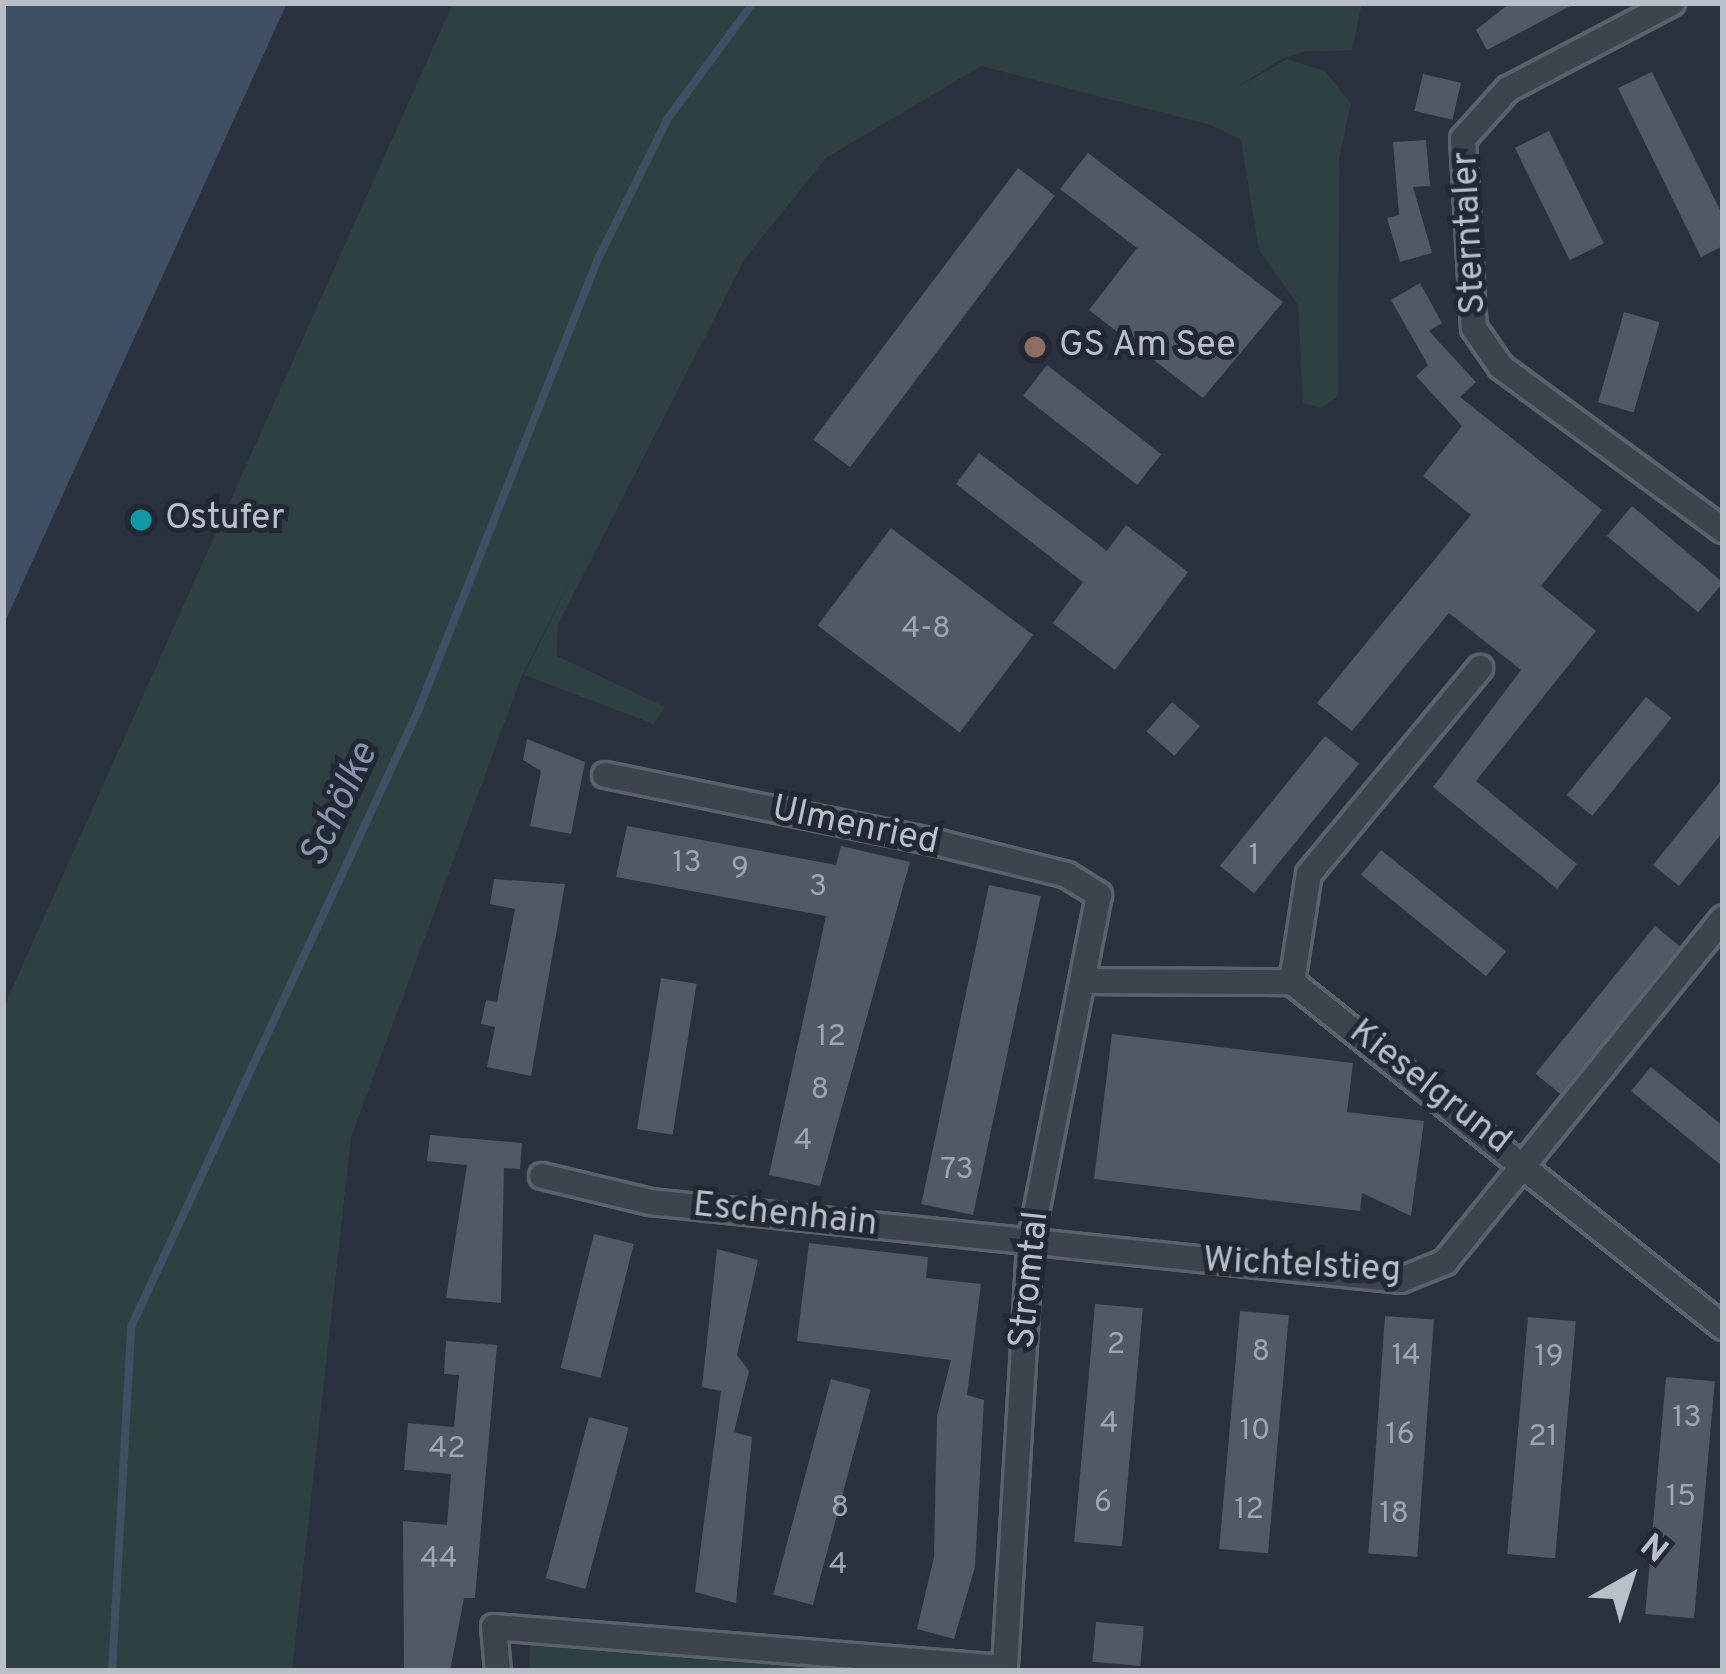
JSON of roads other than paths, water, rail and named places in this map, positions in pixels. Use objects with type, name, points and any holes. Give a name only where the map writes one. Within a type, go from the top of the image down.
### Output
[{"type":"street","name":"Sterntaler","points":[[1672,3],[1508,89],[1462,139],[1474,328],[1501,367],[1723,530]]},
{"type":"street","points":[[1086,981],[1292,982],[1309,874],[1480,668]]},
{"type":"street","name":"Ulmenried","points":[[605,776],[939,843],[1067,875],[1100,895]]},
{"type":"street","name":"Stromtal","points":[[1005,1669],[1030,1245],[1100,895]]},
{"type":"street","name":"Wichtelstieg","points":[[1030,1245],[1401,1280],[1445,1262],[1723,919]]},
{"type":"street","name":"Kieselgrund","points":[[1292,982],[1527,1165],[1723,1327]]},
{"type":"street","name":"Eschenhain","points":[[542,1176],[650,1202],[1030,1245]]},
{"type":"street","points":[[498,1671],[494,1627],[1005,1669]]},
{"type":"water","points":[[3,3],[287,3],[3,626]]},
{"type":"waterway","name":"Schölke","points":[[112,1671],[131,1327],[418,711],[599,257],[668,118],[753,3]]},
{"type":"place","name":"GS Am See","points":[[1035,347]]},
{"type":"place","name":"Ostufer","points":[[141,520]]}]
